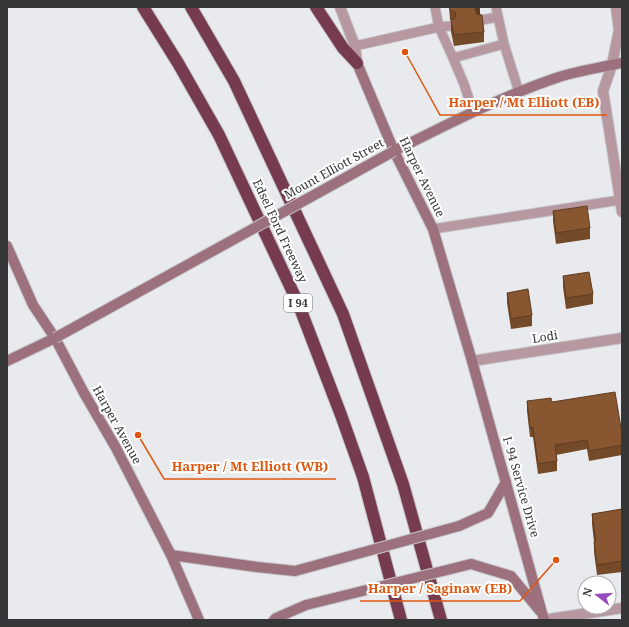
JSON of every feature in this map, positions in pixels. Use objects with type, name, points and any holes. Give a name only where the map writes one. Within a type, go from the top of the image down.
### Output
[{"type":"highway","name":"Edsel Ford Freeway","points":[[143,7],[178,63],[219,135],[298,303],[363,477],[401,620]]},
{"type":"highway","name":"Edsel Ford Freeway","points":[[191,7],[234,81],[343,314],[403,484],[441,620]]},
{"type":"highway","points":[[316,7],[343,48],[357,63]]},
{"type":"main road","name":"Harper Avenue","points":[[357,63],[394,151],[433,229],[472,361]]},
{"type":"main road","name":"Mount Elliott Street","points":[[7,361],[55,338],[394,151],[473,112],[519,92],[561,77],[617,64]]},
{"type":"main road","name":"Harper Avenue","points":[[7,246],[33,305],[55,338],[84,393],[116,448],[171,555],[199,620]]},
{"type":"main road","name":"I- 94 Service Drive","points":[[472,361],[543,618]]},
{"type":"main road","points":[[171,555],[257,568],[295,571],[459,526],[488,513],[506,482]]},
{"type":"main road","points":[[274,620],[306,605],[471,564],[511,576],[543,618]]},
{"type":"street","name":"Harper Avenue","points":[[340,7],[355,46],[357,63]]},
{"type":"street","points":[[616,7],[619,30],[617,64],[603,91],[622,212]]},
{"type":"street","name":"Lodi","points":[[472,361],[622,338]]},
{"type":"street","points":[[543,618],[622,608]]},
{"type":"lane","points":[[435,7],[439,27],[464,84],[473,112]]},
{"type":"lane","points":[[496,7],[504,44],[519,92]]},
{"type":"lane","points":[[481,20],[498,17]]},
{"type":"lane","points":[[355,46],[439,27],[450,26]]},
{"type":"lane","points":[[453,58],[504,44]]},
{"type":"lane","points":[[433,229],[620,200]]},
{"type":"building","points":[[450,7],[476,7],[475,10],[477,14],[482,15],[484,32],[454,35],[451,21],[456,15],[455,12],[450,10]]},
{"type":"building","points":[[587,206],[590,228],[556,233],[553,211]]},
{"type":"building","points":[[589,272],[593,294],[566,298],[563,276]]},
{"type":"building","points":[[528,289],[532,315],[511,319],[507,293]]},
{"type":"building","points":[[615,392],[622,434],[622,445],[589,451],[587,440],[555,445],[557,461],[538,464],[533,427],[530,428],[527,401],[551,398],[552,402]]},
{"type":"building","points":[[622,509],[622,561],[597,565],[594,542],[596,541],[592,514]]},
{"type":"place","name":"Harper / Mt Elliott (EB)","points":[[405,52]]},
{"type":"place","name":"Harper / Mt Elliott (WB)","points":[[138,435]]},
{"type":"place","name":"Harper / Saginaw (EB)","points":[[556,560]]}]
